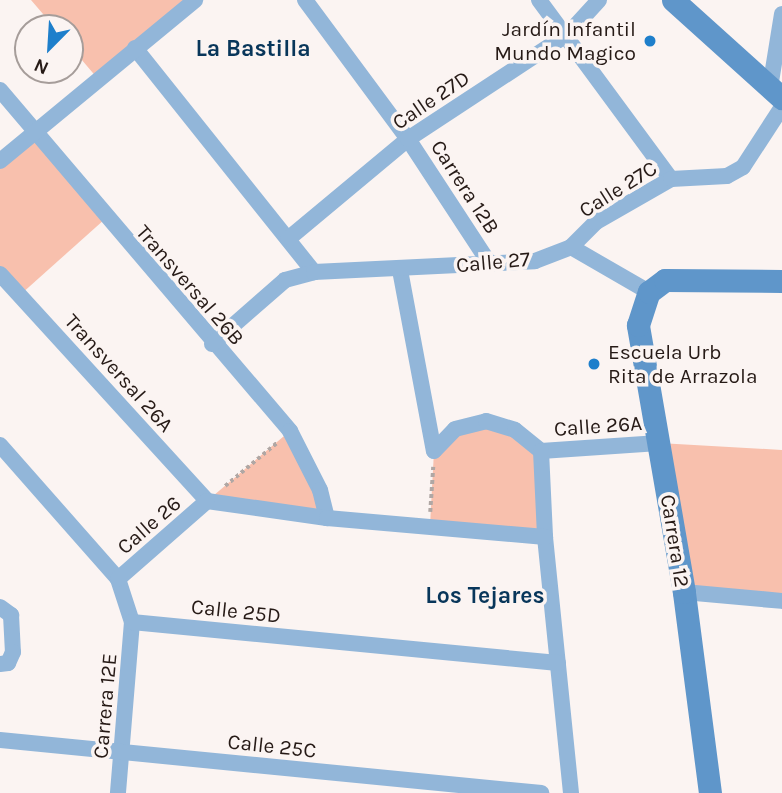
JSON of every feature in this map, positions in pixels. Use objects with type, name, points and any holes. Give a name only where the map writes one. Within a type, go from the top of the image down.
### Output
[{"type":"street","points":[[0,161],[195,0]]},
{"type":"street","name":"Carrera 12B","points":[[305,0],[408,139],[489,263]]},
{"type":"street","points":[[539,0],[568,34],[671,179]]},
{"type":"street","name":"Calle 27D","points":[[288,239],[408,139],[568,34],[599,0]]},
{"type":"street","points":[[673,0],[778,97]]},
{"type":"street","points":[[778,97],[782,14]]},
{"type":"street","points":[[135,48],[314,272]]},
{"type":"street","name":"Transversal 26B","points":[[0,90],[33,133],[212,344],[290,431],[320,489],[327,518]]},
{"type":"street","name":"Calle 27C","points":[[571,247],[596,222],[671,179],[727,176],[743,167],[778,97]]},
{"type":"street","points":[[571,247],[649,292],[665,280],[683,277],[782,281]]},
{"type":"street","name":"Calle 27","points":[[212,344],[285,281],[314,272],[400,270],[535,261],[571,247]]},
{"type":"street","points":[[400,270],[434,451]]},
{"type":"street","name":"Transversal 26A","points":[[0,274],[207,501]]},
{"type":"street","name":"Carrera 12","points":[[649,292],[638,325],[684,592],[710,793]]},
{"type":"street","name":"Calle 26A","points":[[434,451],[455,429],[485,421],[516,430],[541,452],[659,443]]},
{"type":"street","points":[[0,445],[118,579],[132,622]]},
{"type":"street","points":[[541,452],[545,537],[571,793]]},
{"type":"street","points":[[207,501],[327,518],[545,537]]},
{"type":"street","name":"Calle 26","points":[[118,579],[207,501]]},
{"type":"street","points":[[684,592],[782,601]]},
{"type":"street","points":[[0,607],[11,615],[13,652],[8,663],[0,664]]},
{"type":"street","name":"Calle 25D","points":[[132,622],[558,663]]},
{"type":"street","name":"Carrera 12E","points":[[118,793],[132,622]]},
{"type":"street","name":"Calle 25C","points":[[0,740],[541,793]]},
{"type":"path","points":[[207,501],[290,431]]},
{"type":"path","points":[[430,526],[434,451]]},
{"type":"shaded area","points":[[31,0],[199,0],[98,79],[84,62],[84,14],[43,14]]},
{"type":"shaded area","points":[[33,133],[105,219],[20,295],[0,274],[0,161]]},
{"type":"shaded area","points":[[486,421],[541,451],[545,537],[430,526],[434,451],[455,429]]},
{"type":"shaded area","points":[[290,431],[327,518],[207,501]]},
{"type":"shaded area","points":[[659,443],[782,450],[782,601],[684,592]]},
{"type":"place","name":"Jardín Infantil Mundo Magico","points":[[650,41]]},
{"type":"place","name":"Escuela Urb Rita de Arrazola","points":[[594,364]]},
{"type":"district","name":"La Bastilla","points":[[253,49]]},
{"type":"district","name":"Los Tejares","points":[[485,596]]}]
